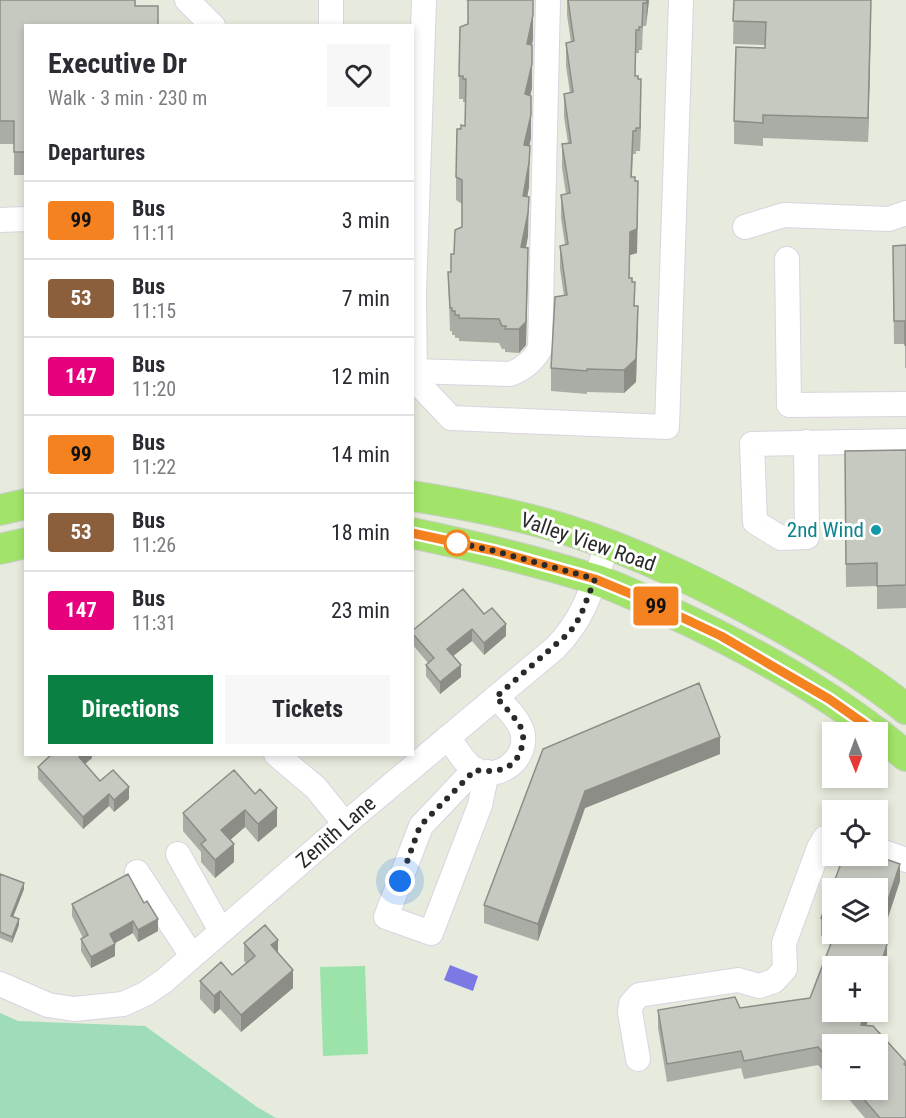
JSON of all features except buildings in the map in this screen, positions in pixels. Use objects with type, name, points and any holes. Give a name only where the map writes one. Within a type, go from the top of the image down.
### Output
[{"type":"main road","name":"Valley View Road","points":[[414,496],[475,506],[564,529],[648,561],[721,594],[803,640],[879,687],[906,709]]},
{"type":"main road","points":[[0,510],[24,504]]},
{"type":"main road","name":"Valley View Road","points":[[414,533],[495,551],[595,579],[721,636],[829,699],[861,722]]},
{"type":"main road","points":[[0,549],[24,543]]},
{"type":"main road","name":"Valley View Road","points":[[888,742],[906,756]]},
{"type":"street","points":[[187,0],[211,24]]},
{"type":"street","points":[[331,0],[332,24]]},
{"type":"street","points":[[424,0],[416,123],[415,380],[451,418],[667,427],[681,0]]},
{"type":"street","points":[[414,371],[510,374],[524,367],[536,357],[540,349],[548,0]]},
{"type":"street","points":[[746,227],[784,215],[890,219],[906,213]]},
{"type":"street","points":[[0,220],[24,219]]},
{"type":"street","points":[[787,260],[789,405],[906,404]]},
{"type":"street","points":[[806,442],[906,441]]},
{"type":"street","name":"Zenith Lane","points":[[0,984],[48,1005],[74,1009],[123,1004],[145,994],[164,981],[570,632],[580,617],[607,546]]},
{"type":"street","points":[[448,737],[481,771],[480,805],[430,933],[386,917],[420,826],[481,771],[498,771],[515,762],[523,745],[520,727],[496,697]]},
{"type":"street","points":[[278,756],[316,788],[345,824]]},
{"type":"street","points":[[638,1059],[630,1012],[631,1004],[639,995],[738,980],[759,986],[774,981],[784,969],[784,943],[822,843]]},
{"type":"street","points":[[178,854],[221,931]]},
{"type":"street","points":[[888,854],[906,860]]},
{"type":"street","points":[[137,872],[192,956]]},
{"type":"green space","points":[[365,966],[368,1054],[323,1056],[320,967]]},
{"type":"green space","points":[[0,1013],[18,1021],[145,1026],[257,1107],[276,1118],[0,1118]]},
{"type":"shaded area","points":[[450,965],[478,976],[473,991],[444,980]]},
{"type":"bus line","name":"99","points":[[414,533],[495,551],[595,579],[641,598],[721,636],[829,699],[863,722]]},
{"type":"place","name":"2nd Wind","points":[[876,530]]},
{"type":"route","points":[[400,881],[420,826],[475,770],[498,771],[515,762],[520,755],[523,745],[520,727],[496,697],[555,648],[570,632],[580,617],[595,579],[454,542],[457,543]]}]
